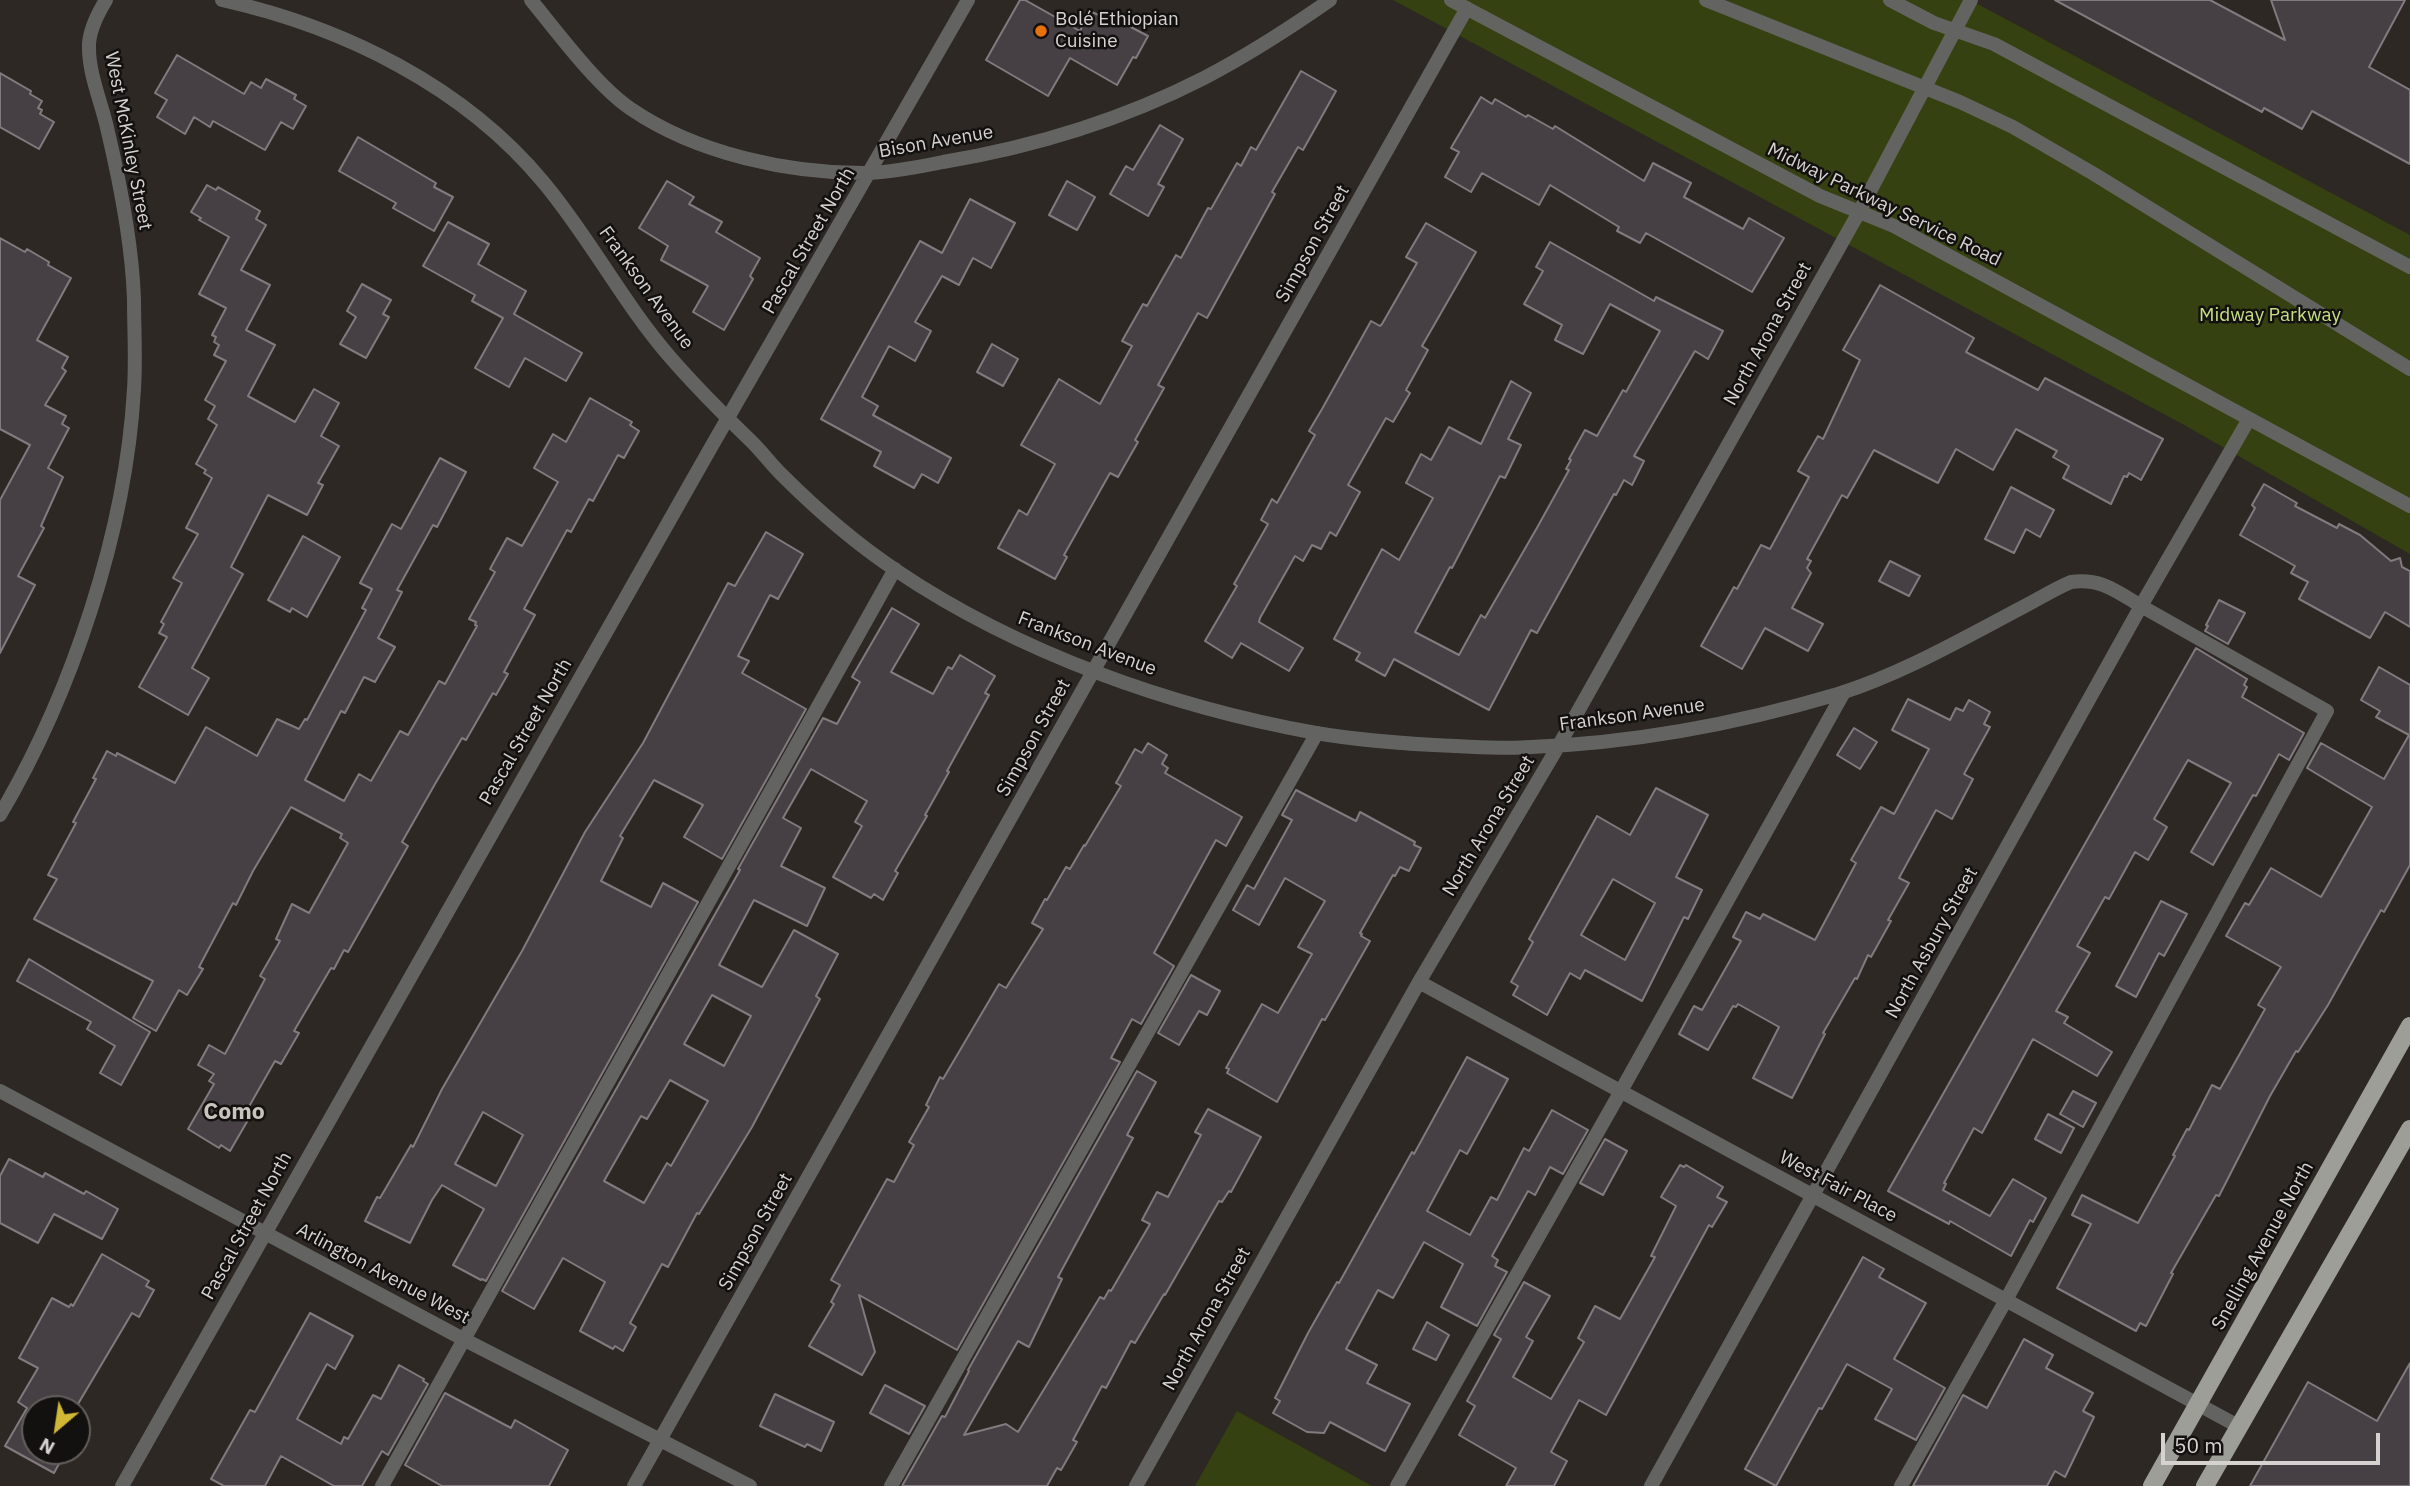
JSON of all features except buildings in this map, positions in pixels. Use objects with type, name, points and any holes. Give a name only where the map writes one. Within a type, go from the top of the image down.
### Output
[{"type":"main road","name":"Snelling Avenue North","points":[[2152,1486],[2410,1027]]},
{"type":"main road","points":[[2204,1486],[2410,1129]]},
{"type":"street","name":"West McKinley Street","points":[[0,815],[22,778],[53,710],[86,626],[109,547],[126,457],[134,390],[134,297],[130,252],[120,180],[91,69],[89,43],[95,18],[106,0]]},
{"type":"street","name":"Frankson Avenue","points":[[222,0],[283,15],[368,49],[417,76],[461,106],[504,142],[540,179],[576,224],[644,325],[670,357],[810,502],[855,540],[940,599],[1007,634],[1140,687],[1217,710],[1317,733],[1406,744],[1530,748],[1666,733],[1786,708],[1844,692],[1948,646],[2071,582],[2087,580],[2103,584],[2327,711],[2006,1300]]},
{"type":"street","name":"Bison Avenue","points":[[531,0],[608,90],[644,118],[698,143],[740,158],[823,170],[870,173],[983,155],[1055,137],[1126,113],[1203,78],[1278,36],[1331,0]]},
{"type":"street","name":"Pascal Street North","points":[[122,1486],[313,1146],[968,0]]},
{"type":"street","name":"Midway Parkway Service Road","points":[[1451,0],[1820,196],[1858,214],[1894,226],[2410,506]]},
{"type":"street","points":[[1706,0],[1960,102],[2025,134],[2410,369]]},
{"type":"street","points":[[1890,0],[1918,15],[1994,44],[2410,267]]},
{"type":"street","name":"North Arona Street","points":[[1136,1486],[1419,982],[1559,745],[1858,214],[1972,0]]},
{"type":"street","name":"Simpson Street","points":[[634,1486],[1466,8]]},
{"type":"street","name":"North Asbury Street","points":[[1651,1486],[2141,606],[2249,419]]},
{"type":"street","points":[[382,1486],[895,569]]},
{"type":"street","points":[[1397,1486],[1844,692]]},
{"type":"street","points":[[891,1486],[1317,733]]},
{"type":"street","name":"West Fair Place","points":[[1419,982],[2238,1426]]},
{"type":"street","name":"Arlington Avenue West","points":[[0,1091],[465,1340],[750,1486]]},
{"type":"street","points":[[1901,1486],[2006,1300]]},
{"type":"green space","name":"Midway Parkway","points":[[1393,0],[1970,0],[2410,235],[2410,554],[2186,426]]},
{"type":"green space","points":[[1237,1411],[1372,1486],[1195,1486]]},
{"type":"place","name":"Bolé Ethiopian Cuisine","points":[[1041,31]]},
{"type":"district","name":"Como","points":[[234,1112]]}]
